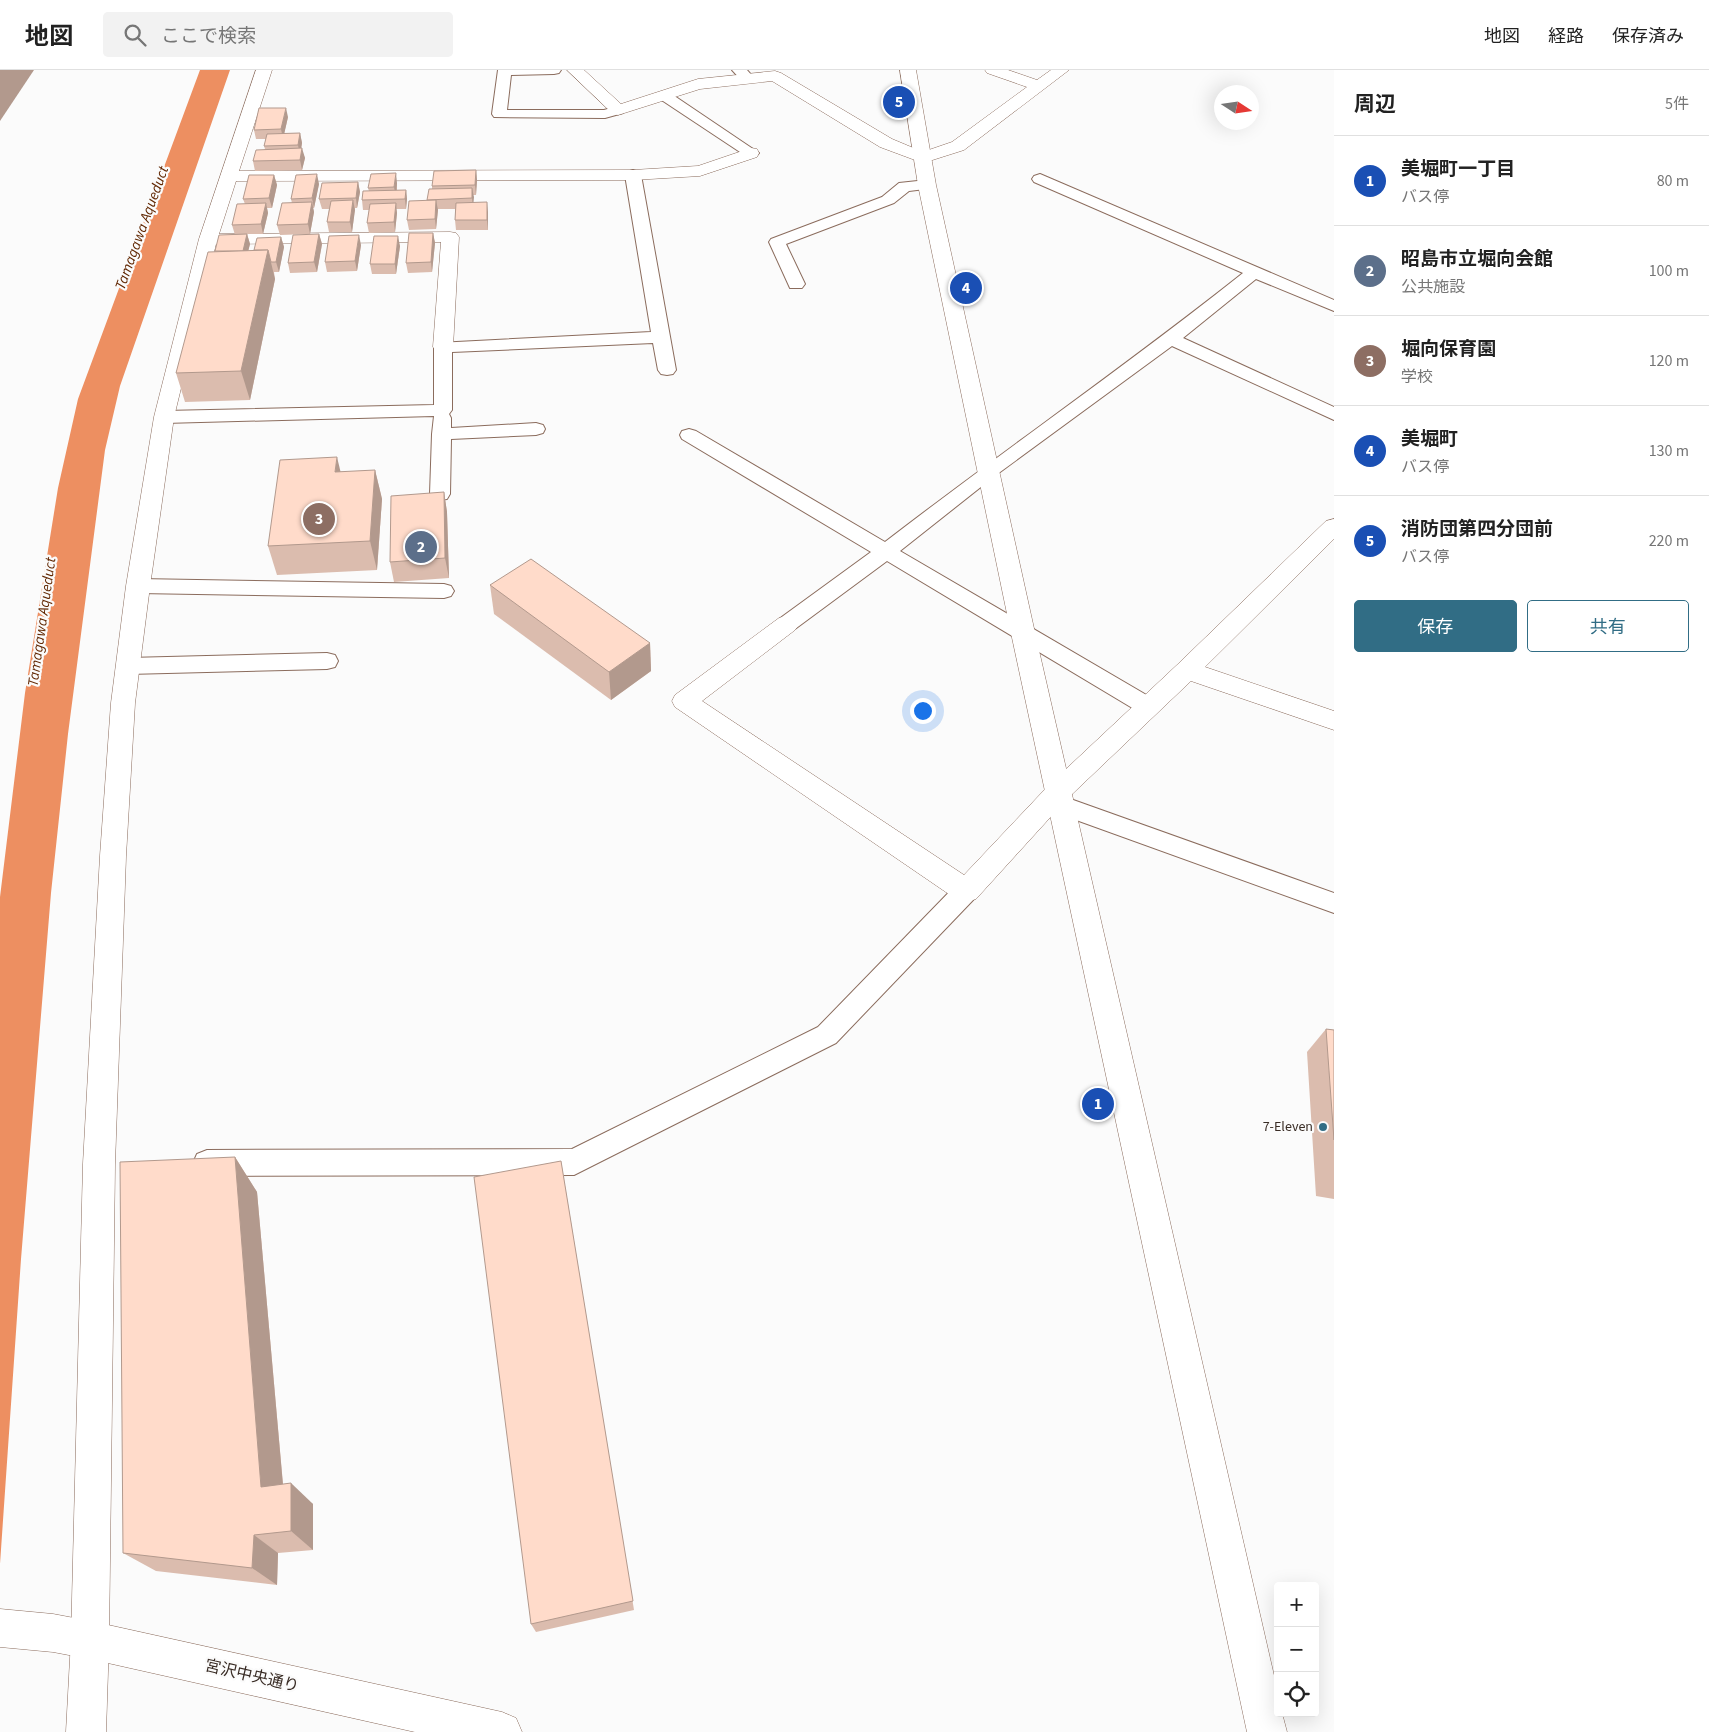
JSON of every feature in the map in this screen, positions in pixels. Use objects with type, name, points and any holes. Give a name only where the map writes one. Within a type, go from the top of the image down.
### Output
[{"type":"street","points":[[86,1732],[90,1640],[99,1164],[113,856],[123,703],[138,586],[164,417],[208,239],[264,70]]},
{"type":"street","points":[[575,70],[618,110],[698,84],[743,74],[775,76],[886,143],[923,158],[958,146],[1060,70]]},
{"type":"street","points":[[908,70],[927,184],[988,471],[1267,1732]]},
{"type":"street","points":[[993,70],[1039,86]]},
{"type":"street","points":[[229,176],[633,175],[700,171],[751,153]]},
{"type":"street","points":[[208,239],[450,237],[443,347]]},
{"type":"street","points":[[787,624],[684,701],[966,892],[1060,799],[1147,706],[1187,670],[1334,526]]},
{"type":"street","points":[[1187,670],[1334,721]]},
{"type":"street","name":"宮沢中央通り","points":[[15,1630],[53,1633],[90,1640],[502,1732]]},
{"type":"lane","points":[[554,70],[504,71],[499,114],[605,114],[618,110]]},
{"type":"lane","points":[[665,96],[751,153]]},
{"type":"lane","points":[[633,175],[667,370]]},
{"type":"lane","points":[[1040,178],[1334,306]]},
{"type":"lane","points":[[796,284],[777,242],[888,200],[905,186],[927,184]]},
{"type":"lane","points":[[1045,197],[1062,188]]},
{"type":"lane","points":[[787,624],[885,552],[988,471],[1170,339],[1255,271]]},
{"type":"lane","points":[[440,494],[443,347],[661,337]]},
{"type":"lane","points":[[1170,339],[1330,407]]},
{"type":"lane","points":[[164,417],[443,410]]},
{"type":"lane","points":[[441,434],[536,429]]},
{"type":"lane","points":[[689,435],[1147,706]]},
{"type":"lane","points":[[138,586],[444,591]]},
{"type":"lane","points":[[128,666],[326,661]]},
{"type":"lane","points":[[1060,799],[1334,903]]},
{"type":"lane","points":[[178,1164],[574,1162],[827,1035],[966,892]]},
{"type":"lane","points":[[99,1164],[129,1164]]},
{"type":"water","name":"Tamagawa Aqueduct","points":[[200,70],[230,70],[120,386],[105,450],[68,734],[51,893],[21,1259],[0,1564],[0,897],[25,693],[58,488],[78,399]]},
{"type":"building","points":[[259,108],[286,108],[281,129],[254,130]]},
{"type":"building","points":[[300,133],[298,145],[264,146],[267,134]]},
{"type":"building","points":[[302,148],[300,160],[253,161],[256,150]]},
{"type":"building","points":[[476,170],[475,185],[432,186],[434,171]]},
{"type":"building","points":[[396,173],[394,187],[368,188],[371,174]]},
{"type":"building","points":[[317,174],[312,198],[291,199],[296,175]]},
{"type":"building","points":[[249,175],[274,175],[269,198],[243,199]]},
{"type":"building","points":[[358,182],[356,198],[319,199],[322,183]]},
{"type":"building","points":[[472,188],[472,198],[427,200],[429,189]]},
{"type":"building","points":[[406,190],[405,199],[362,200],[363,191]]},
{"type":"building","points":[[353,200],[350,222],[327,222],[331,201]]},
{"type":"building","points":[[436,200],[435,219],[407,220],[409,201]]},
{"type":"building","points":[[312,202],[308,224],[277,225],[282,203]]},
{"type":"building","points":[[487,202],[487,220],[455,220],[456,203]]},
{"type":"building","points":[[266,203],[261,224],[232,225],[237,204]]},
{"type":"building","points":[[396,203],[394,222],[367,223],[370,204]]},
{"type":"building","points":[[409,233],[433,233],[431,262],[406,263]]},
{"type":"building","points":[[247,234],[243,251],[215,251],[219,235]]},
{"type":"building","points":[[319,234],[314,262],[288,263],[293,235]]},
{"type":"building","points":[[359,235],[355,261],[325,262],[329,236]]},
{"type":"building","points":[[374,236],[398,236],[395,264],[370,264]]},
{"type":"building","points":[[281,237],[276,262],[271,262],[268,250],[254,250],[257,238]]},
{"type":"building","points":[[268,250],[241,371],[176,373],[208,252]]},
{"type":"building","points":[[337,457],[335,472],[375,470],[370,541],[268,546],[280,460]]},
{"type":"building","points":[[444,492],[445,558],[390,562],[391,496]]},
{"type":"building","points":[[531,559],[650,643],[609,672],[490,585]]},
{"type":"building","points":[[1326,1029],[1334,1030],[1334,1140]]},
{"type":"building","points":[[235,1157],[261,1487],[291,1483],[291,1531],[254,1535],[252,1568],[123,1553],[120,1162]]},
{"type":"building","points":[[561,1161],[633,1601],[531,1624],[474,1177]]},
{"type":"place","name":"消防団第四分団前","points":[[899,102]]},
{"type":"place","name":"美堀町","points":[[966,288]]},
{"type":"place","name":"堀向保育園","points":[[319,519]]},
{"type":"place","name":"昭島市立堀向会館","points":[[421,547]]},
{"type":"place","name":"美堀町一丁目","points":[[1098,1104]]},
{"type":"place","name":"7-Eleven","points":[[1323,1127]]}]
